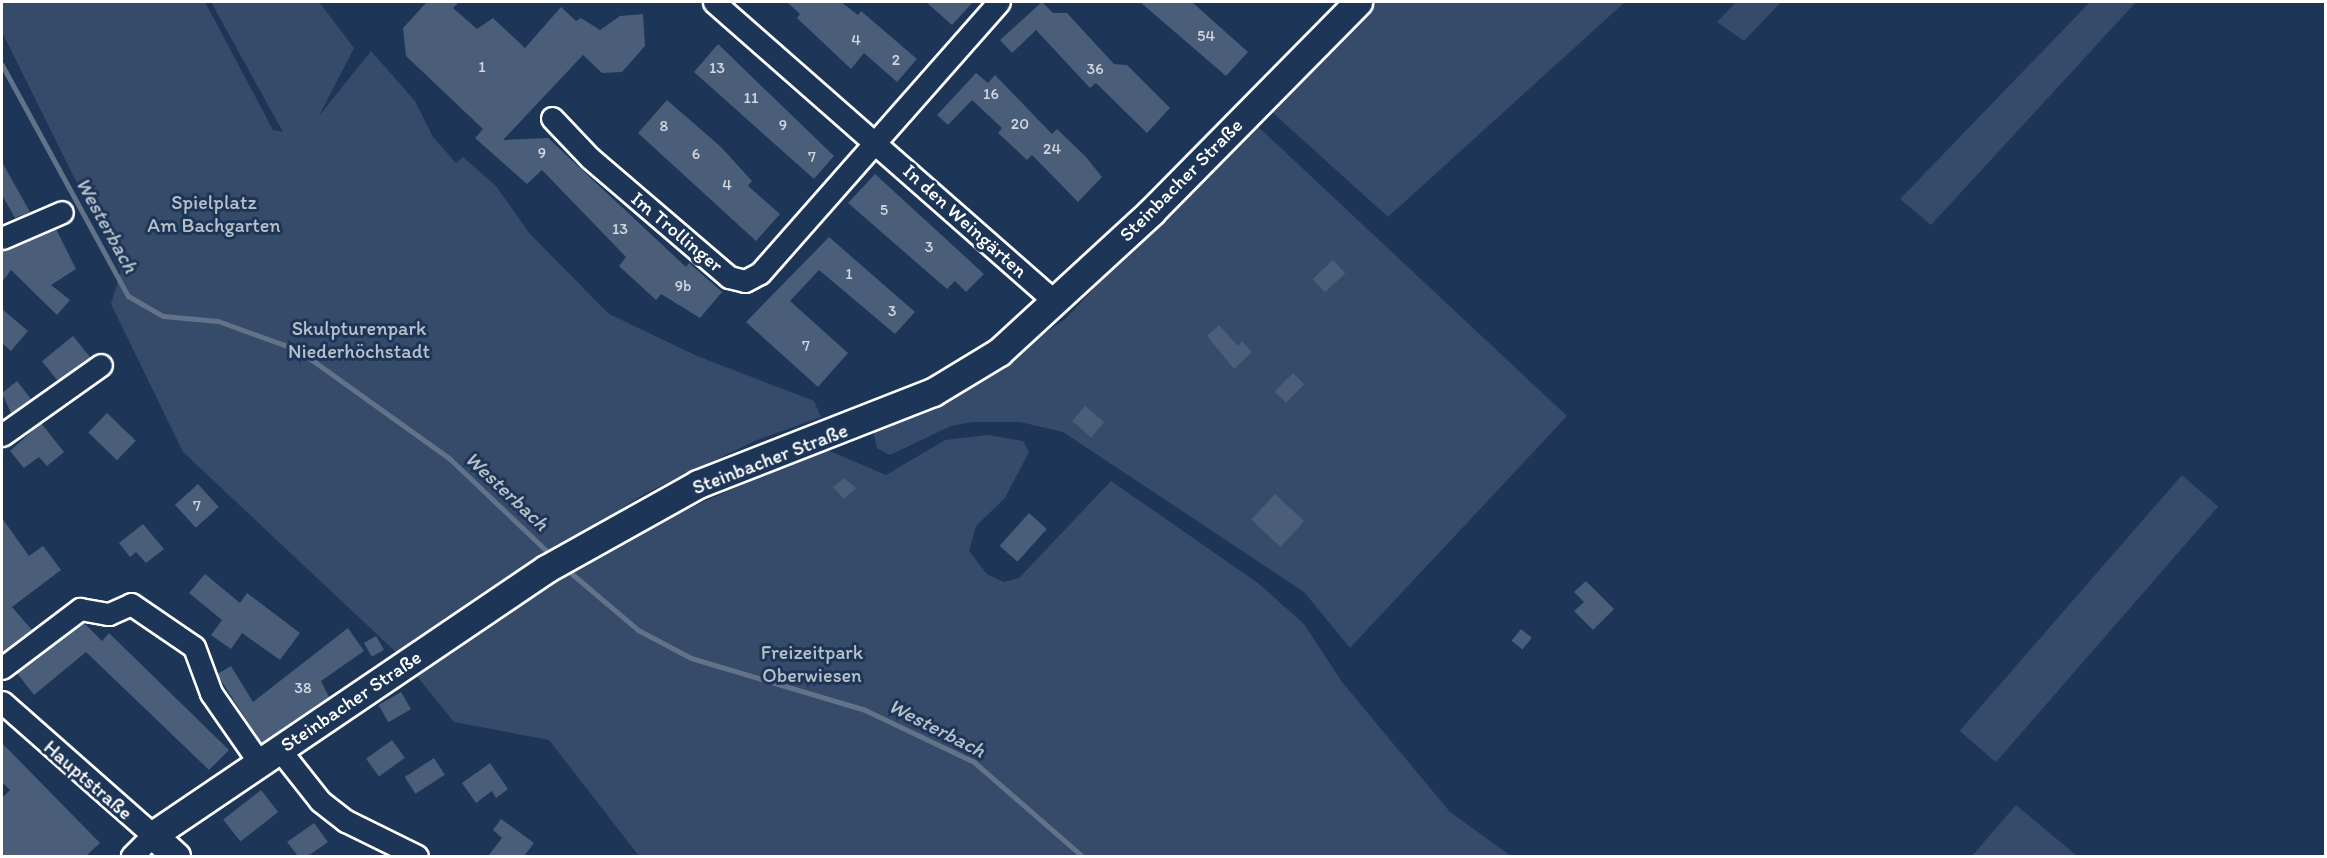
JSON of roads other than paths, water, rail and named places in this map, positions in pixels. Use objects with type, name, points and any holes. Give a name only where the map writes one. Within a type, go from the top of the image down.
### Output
[{"type":"main road","name":"Steinbacher Straße","points":[[153,835],[571,554],[698,484],[933,392],[999,352],[1055,302],[1358,2]]},
{"type":"main road","name":"Hauptstraße","points":[[153,835],[176,856]]},
{"type":"street","name":"In den Weingärten","points":[[714,2],[876,139],[1055,302]]},
{"type":"street","points":[[876,139],[999,2]]},
{"type":"street","name":"Im Trollinger","points":[[552,118],[590,158],[729,277],[745,281],[760,273],[876,139]]},
{"type":"street","points":[[2,238],[62,212]]},
{"type":"street","points":[[2,435],[101,365]]},
{"type":"street","points":[[2,668],[80,609],[110,614],[131,604],[194,646],[211,693],[269,756],[329,807],[417,856]]},
{"type":"street","name":"Hauptstraße","points":[[3,707],[153,835]]},
{"type":"street","name":"Steinbacher Straße","points":[[132,856],[153,835]]},
{"type":"waterway","name":"Westerbach","points":[[2,65],[128,296],[163,316],[218,321],[298,350],[450,459],[552,556]]},
{"type":"waterway","name":"Westerbach","points":[[565,568],[638,630],[691,658],[865,710],[974,762],[1082,856]]},
{"type":"park label","name":"Spielplatz Am Bachgarten","points":[[214,214]]},
{"type":"park label","name":"Skulpturenpark Niederhöchstadt","points":[[359,340]]},
{"type":"park label","name":"Freizeitpark Oberwiesen","points":[[812,664]]}]
